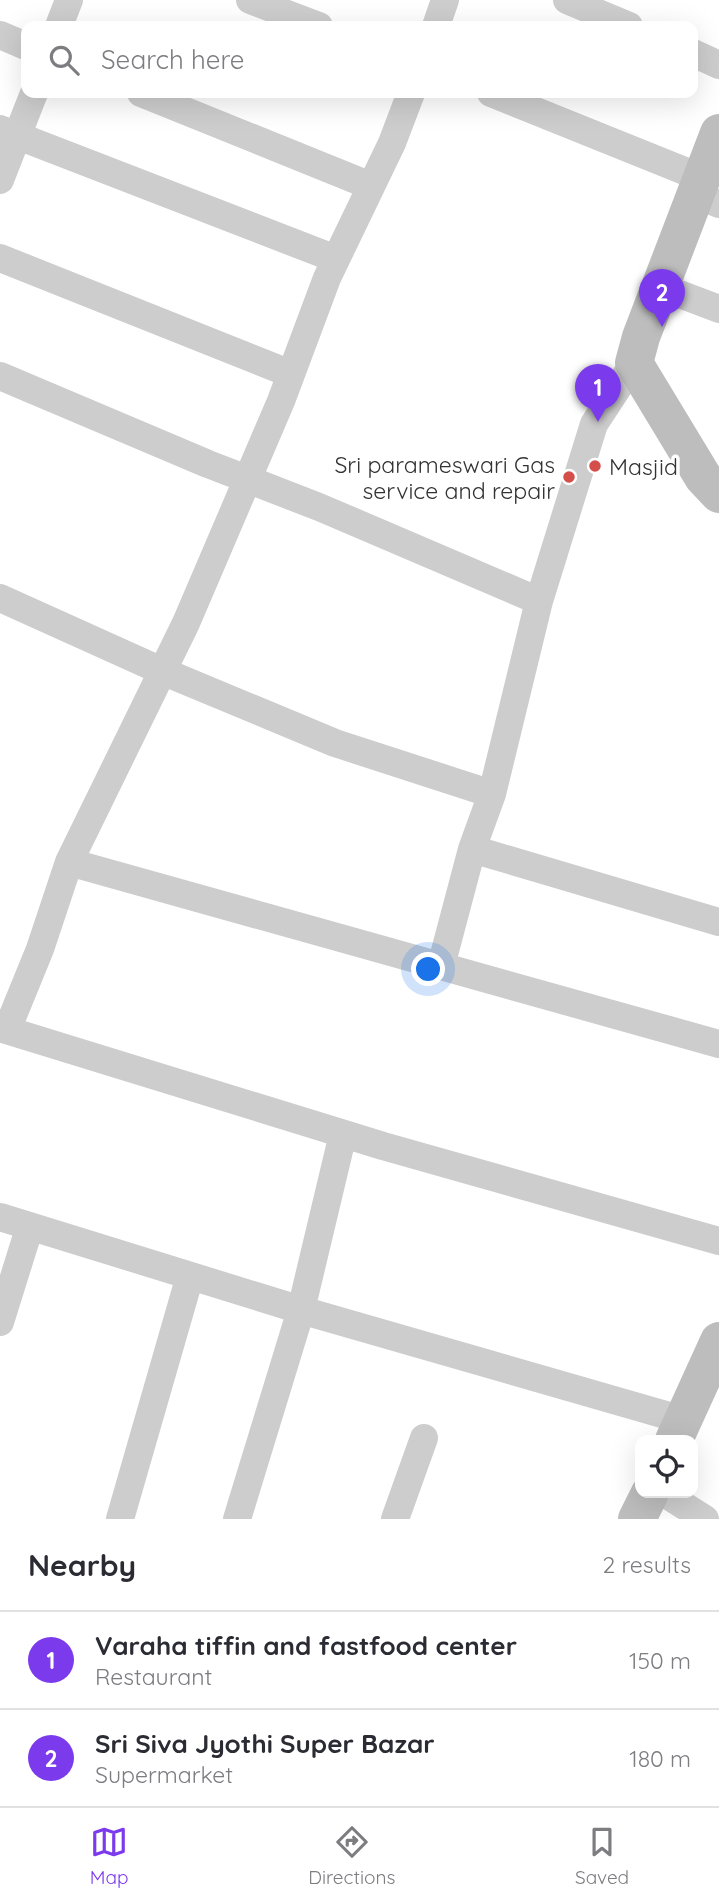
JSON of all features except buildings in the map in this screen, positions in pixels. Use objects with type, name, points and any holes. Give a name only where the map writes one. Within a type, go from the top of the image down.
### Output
[{"type":"street","points":[[61,21],[69,0]]},
{"type":"street","points":[[250,0],[306,21]]},
{"type":"street","points":[[438,21],[445,0]]},
{"type":"street","points":[[567,0],[617,21]]},
{"type":"street","points":[[0,35],[21,44]]},
{"type":"street","points":[[698,55],[719,65]]},
{"type":"street","points":[[0,180],[9,132],[31,98]]},
{"type":"street","points":[[153,98],[371,186]]},
{"type":"street","points":[[409,98],[392,143],[336,260],[186,623],[69,862],[40,949],[3,1030],[343,1133],[719,1241]]},
{"type":"street","points":[[502,98],[706,192]]},
{"type":"street","points":[[9,132],[336,260]]},
{"type":"street","points":[[441,966],[472,849],[492,794],[539,601],[594,424],[634,363],[661,287],[706,192],[719,133]]},
{"type":"street","points":[[0,258],[291,374]]},
{"type":"street","points":[[661,287],[719,309]]},
{"type":"street","points":[[634,363],[703,477],[719,494]]},
{"type":"street","points":[[0,376],[539,601]]},
{"type":"street","points":[[0,598],[162,671],[335,743],[492,794]]},
{"type":"street","points":[[472,849],[719,922]]},
{"type":"street","points":[[69,862],[719,1044]]},
{"type":"street","points":[[237,1519],[301,1310],[343,1133]]},
{"type":"street","points":[[0,1217],[678,1430],[717,1352]]},
{"type":"street","points":[[0,1322],[30,1226]]},
{"type":"street","points":[[120,1519],[191,1276]]},
{"type":"street","points":[[395,1519],[424,1438]]},
{"type":"street","points":[[637,1519],[648,1498]]},
{"type":"street","points":[[672,1498],[705,1519]]},
{"type":"place","name":"Sri Siva Jyothi Super Bazar","points":[[662,327]]},
{"type":"place","name":"Varaha tiffin and fastfood center","points":[[598,422]]},
{"type":"place","name":"Masjid","points":[[595,466]]},
{"type":"place","name":"Sri parameswari Gas service and repair","points":[[569,477]]}]
